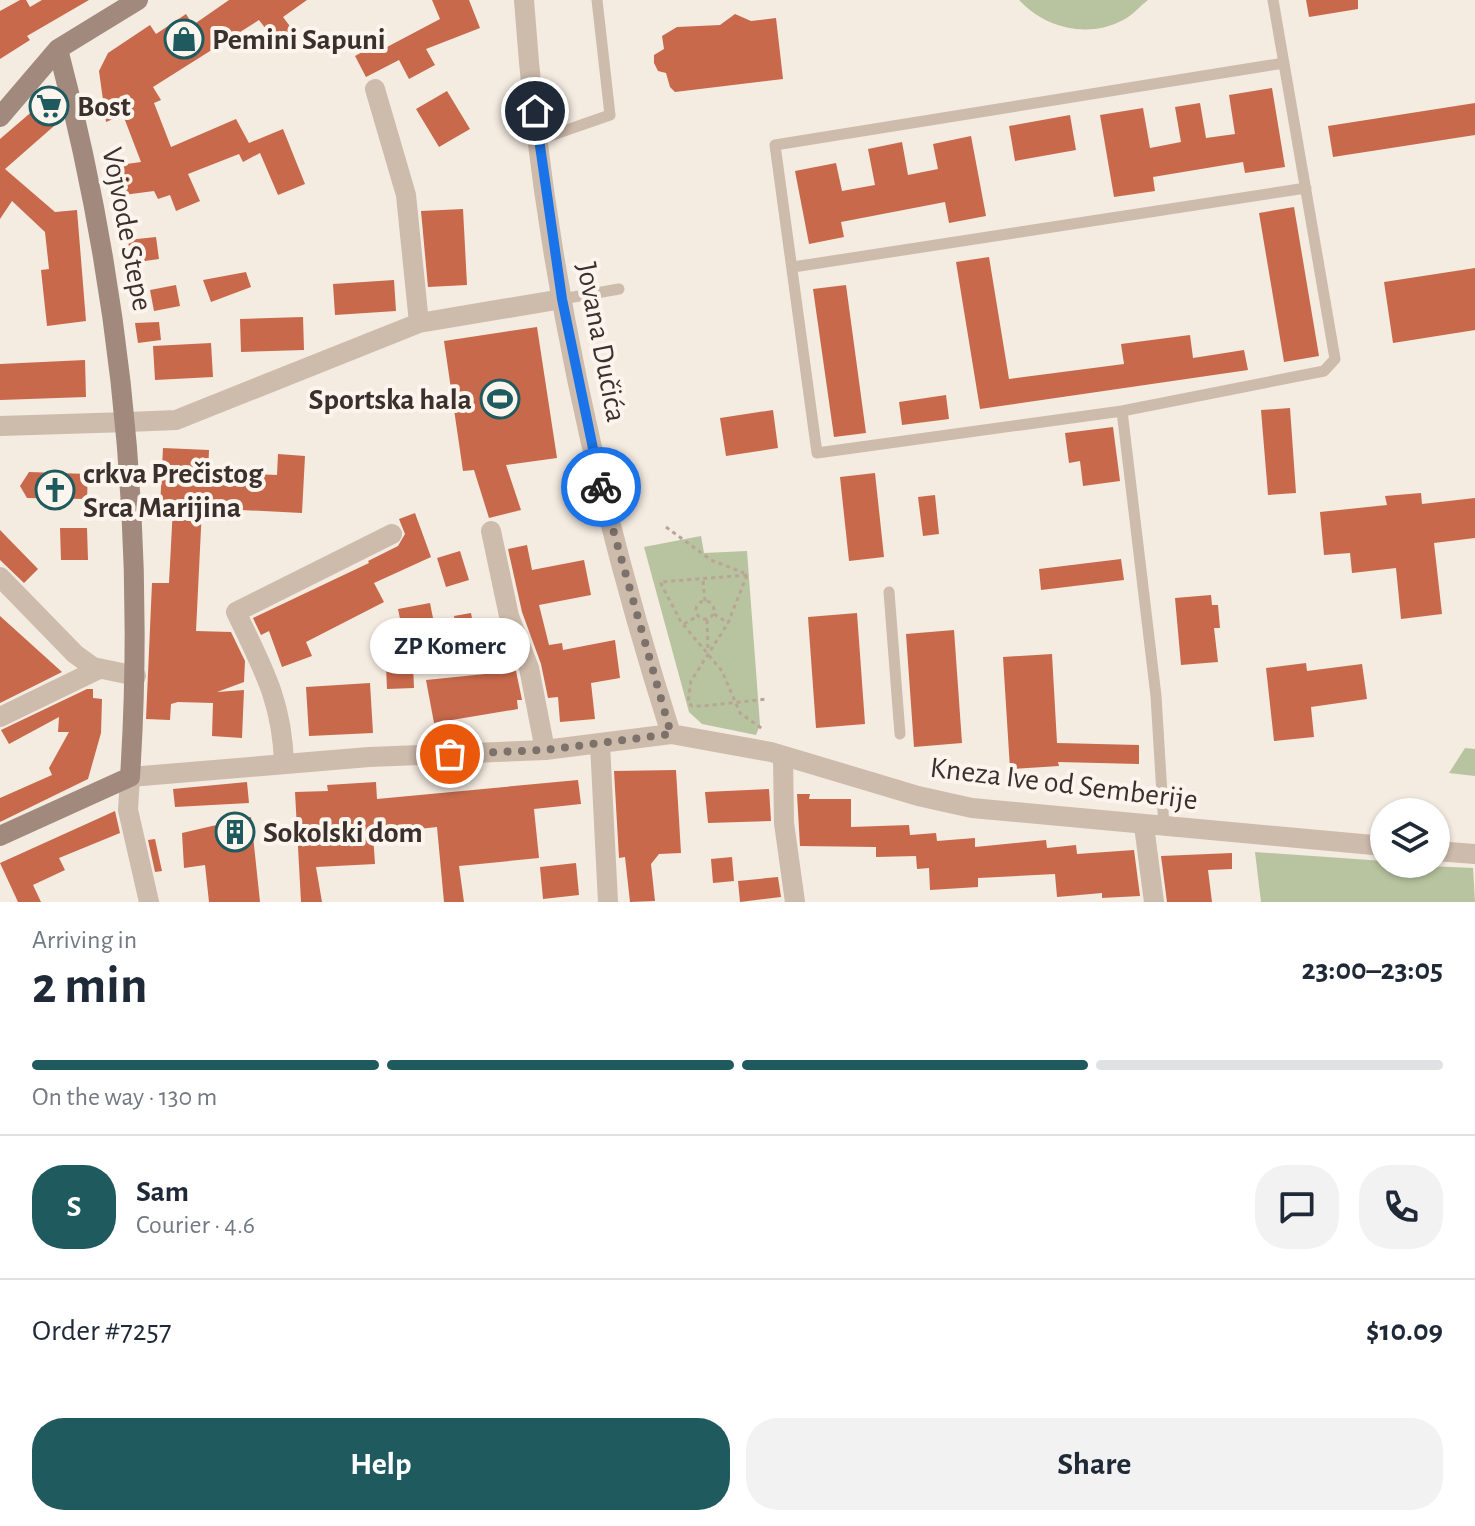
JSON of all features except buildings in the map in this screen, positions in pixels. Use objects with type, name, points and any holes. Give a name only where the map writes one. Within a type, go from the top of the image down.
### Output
[{"type":"main road","points":[[0,117],[58,49],[138,0]]},
{"type":"main road","name":"Vojvode Stepe","points":[[58,49],[78,122],[108,271],[128,422],[135,549],[136,676],[130,777]]},
{"type":"main road","points":[[0,836],[130,777]]},
{"type":"street","name":"Jovana Dučića","points":[[524,0],[538,140],[562,299],[613,534],[671,734]]},
{"type":"street","points":[[375,89],[406,195],[419,323]]},
{"type":"street","points":[[0,426],[176,420],[419,323],[562,299]]},
{"type":"street","points":[[491,531],[509,616],[529,668],[545,750]]},
{"type":"street","points":[[284,763],[282,722],[271,685],[236,612],[392,534]]},
{"type":"street","points":[[0,577],[75,654],[99,669],[136,676]]},
{"type":"street","points":[[0,717],[99,669]]},
{"type":"street","name":"Kneza Ive od Semberije","points":[[130,777],[284,763],[545,750],[671,734],[783,757],[918,796],[972,808],[1370,845]]},
{"type":"street","points":[[600,744],[608,902]]},
{"type":"street","points":[[783,757],[784,823],[795,902]]},
{"type":"street","points":[[130,777],[128,810],[149,902]]},
{"type":"street","points":[[1154,827],[1154,902]]},
{"type":"street","points":[[1450,852],[1475,854]]},
{"type":"lane","points":[[538,140],[610,115],[597,0]]},
{"type":"lane","points":[[1273,0],[1306,188],[1335,359],[1332,367],[1122,411],[817,453],[775,145],[1284,63]]},
{"type":"lane","points":[[793,267],[1306,188]]},
{"type":"lane","points":[[562,299],[619,289]]},
{"type":"lane","points":[[1122,411],[1156,696],[1154,827]]},
{"type":"lane","points":[[889,592],[900,734]]},
{"type":"path","points":[[666,527],[711,560],[747,575]]},
{"type":"path","points":[[747,575],[703,581],[660,582],[684,624],[722,671],[733,702],[748,721],[768,733]]},
{"type":"path","points":[[747,575],[728,623],[691,681],[688,702],[692,706],[767,699]]},
{"type":"path","points":[[703,581],[705,601]]},
{"type":"path","points":[[705,601],[712,604],[714,613],[728,623]]},
{"type":"path","points":[[698,616],[696,607],[705,601]]},
{"type":"path","points":[[684,624],[698,616],[707,618],[714,613]]},
{"type":"path","points":[[707,618],[708,652]]},
{"type":"green space","points":[[1019,0],[1148,0],[1110,26],[1082,29],[1054,24],[1029,10]]},
{"type":"green space","points":[[701,536],[704,553],[747,551],[760,725],[756,735],[702,724],[689,712],[644,547]]},
{"type":"green space","points":[[1465,748],[1475,749],[1475,776],[1449,773]]},
{"type":"green space","points":[[1255,852],[1370,860],[1370,878],[1450,878],[1450,867],[1473,868],[1475,902],[1261,902]]},
{"type":"way so far","points":[[450,754],[545,750],[671,734],[633,611],[601,487]]},
{"type":"place","name":"Pemini Sapuni","points":[[184,39]]},
{"type":"place","name":"Bost","points":[[49,106]]},
{"type":"place","name":"Sportska hala","points":[[500,399]]},
{"type":"place","name":"crkva Prečistog Srca Marijina","points":[[55,490]]},
{"type":"place","name":"ZP Komerc","points":[[450,754]]},
{"type":"place","name":"Sokolski dom","points":[[235,832]]},
{"type":"route","points":[[535,111],[562,299],[601,487]]}]
